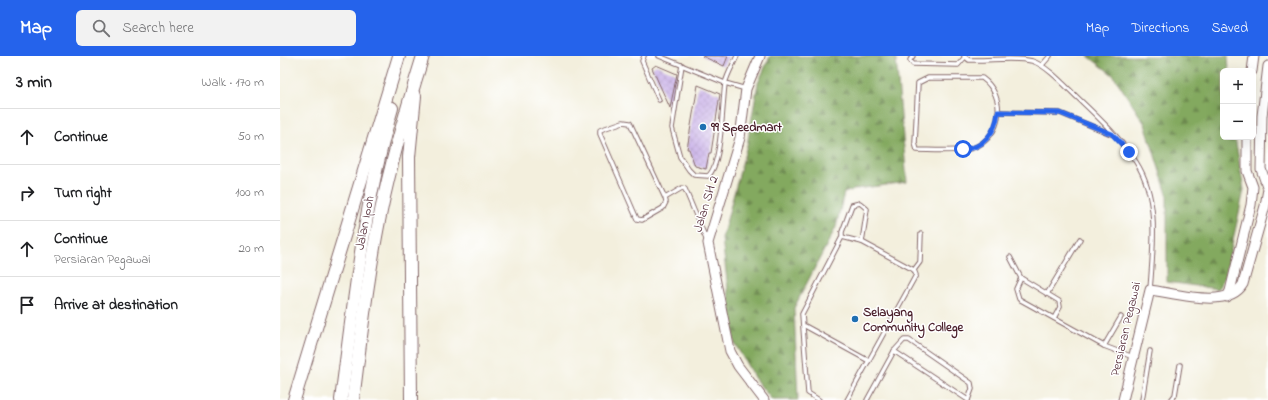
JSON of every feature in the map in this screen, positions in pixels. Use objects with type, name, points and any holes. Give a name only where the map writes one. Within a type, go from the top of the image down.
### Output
[{"type":"highway","points":[[294,400],[400,56]]},
{"type":"highway","name":"Jalan Ipoh","points":[[342,400],[355,294],[368,211],[389,120],[407,56]]},
{"type":"highway","name":"Jalan Ipoh","points":[[353,400],[366,297],[381,212],[403,118],[423,56]]},
{"type":"highway","points":[[411,400],[409,157],[417,75]]},
{"type":"street","name":"Jalan SH 2","points":[[760,56],[746,89],[740,138],[708,244],[730,351],[738,366],[764,400]]},
{"type":"street","points":[[1252,68],[1254,56]]},
{"type":"street","points":[[1150,290],[1213,299],[1227,297],[1239,291],[1243,284],[1265,206],[1268,189],[1261,169],[1262,116],[1268,66]]},
{"type":"street","points":[[1227,297],[1230,291],[1251,205],[1253,187],[1247,171],[1247,140]]},
{"type":"street","name":"Persiaran Pegawai","points":[[1123,400],[1150,290]]},
{"type":"lane","points":[[644,56],[642,61],[659,100]]},
{"type":"lane","points":[[659,56],[725,83],[746,89]]},
{"type":"lane","points":[[682,66],[672,128],[680,157],[694,175],[708,176],[713,172],[718,151],[725,83],[737,56]]},
{"type":"lane","points":[[914,56],[910,60],[913,64],[958,66],[964,56],[969,60],[1019,58],[1042,65],[1050,56]]},
{"type":"lane","points":[[986,60],[990,56]]},
{"type":"lane","name":"Persiaran Pegawai","points":[[1042,65],[1087,107],[1137,163],[1150,196],[1153,214],[1154,248],[1150,290]]},
{"type":"lane","points":[[982,78],[989,83],[998,98],[998,112],[997,121],[991,134],[979,145],[971,149],[917,150],[917,89],[918,83],[923,79],[982,78]]},
{"type":"lane","points":[[998,112],[1060,113],[1112,134]]},
{"type":"lane","points":[[623,122],[630,123],[665,198],[666,202],[663,208],[642,220],[637,219],[600,134],[600,130],[623,122]]},
{"type":"lane","points":[[665,198],[682,188],[685,189],[708,244]]},
{"type":"lane","points":[[819,400],[808,393],[805,326],[802,320],[802,314],[842,237],[842,232],[852,205],[860,202],[867,209],[862,242]]},
{"type":"lane","points":[[914,270],[920,262],[921,234]]},
{"type":"lane","points":[[842,237],[862,242],[914,270],[916,275],[870,361],[847,400]]},
{"type":"lane","points":[[1047,294],[1080,239]]},
{"type":"lane","points":[[1010,257],[1021,278],[1059,301],[1061,304],[1054,318]]},
{"type":"lane","points":[[1021,278],[1016,289],[1019,299],[1104,346],[1133,357]]},
{"type":"lane","points":[[1104,346],[1122,317]]},
{"type":"lane","points":[[805,326],[870,361]]},
{"type":"lane","points":[[867,400],[894,351],[901,342],[909,340],[971,383],[972,389],[968,400],[894,351]]},
{"type":"lane","points":[[1142,400],[1150,351]]},
{"type":"lane","points":[[1171,400],[1175,395],[1180,365]]},
{"type":"green space","points":[[770,56],[898,56],[896,59],[907,182],[856,189],[844,193],[836,227],[794,308],[798,400],[772,400],[755,379],[734,342],[722,238],[747,145],[758,83]]},
{"type":"green space","points":[[1088,56],[1228,56],[1229,68],[1220,68],[1220,140],[1236,140],[1244,190],[1225,277],[1218,289],[1167,282],[1167,194],[1145,124],[1113,75]]},
{"type":"building","points":[[702,56],[728,56],[724,66]]},
{"type":"building","points":[[656,65],[677,74],[670,108],[652,68]]},
{"type":"building","points":[[698,85],[720,94],[711,153],[709,153],[706,169],[695,166],[689,149],[687,149]]},
{"type":"place","name":"99 Speedmart","points":[[703,127]]},
{"type":"place","name":"Selayang Community College","points":[[855,319]]},
{"type":"route","points":[[963,149],[971,149],[988,138],[994,129],[998,112],[1049,112],[1070,116],[1112,134],[1129,152]]}]
